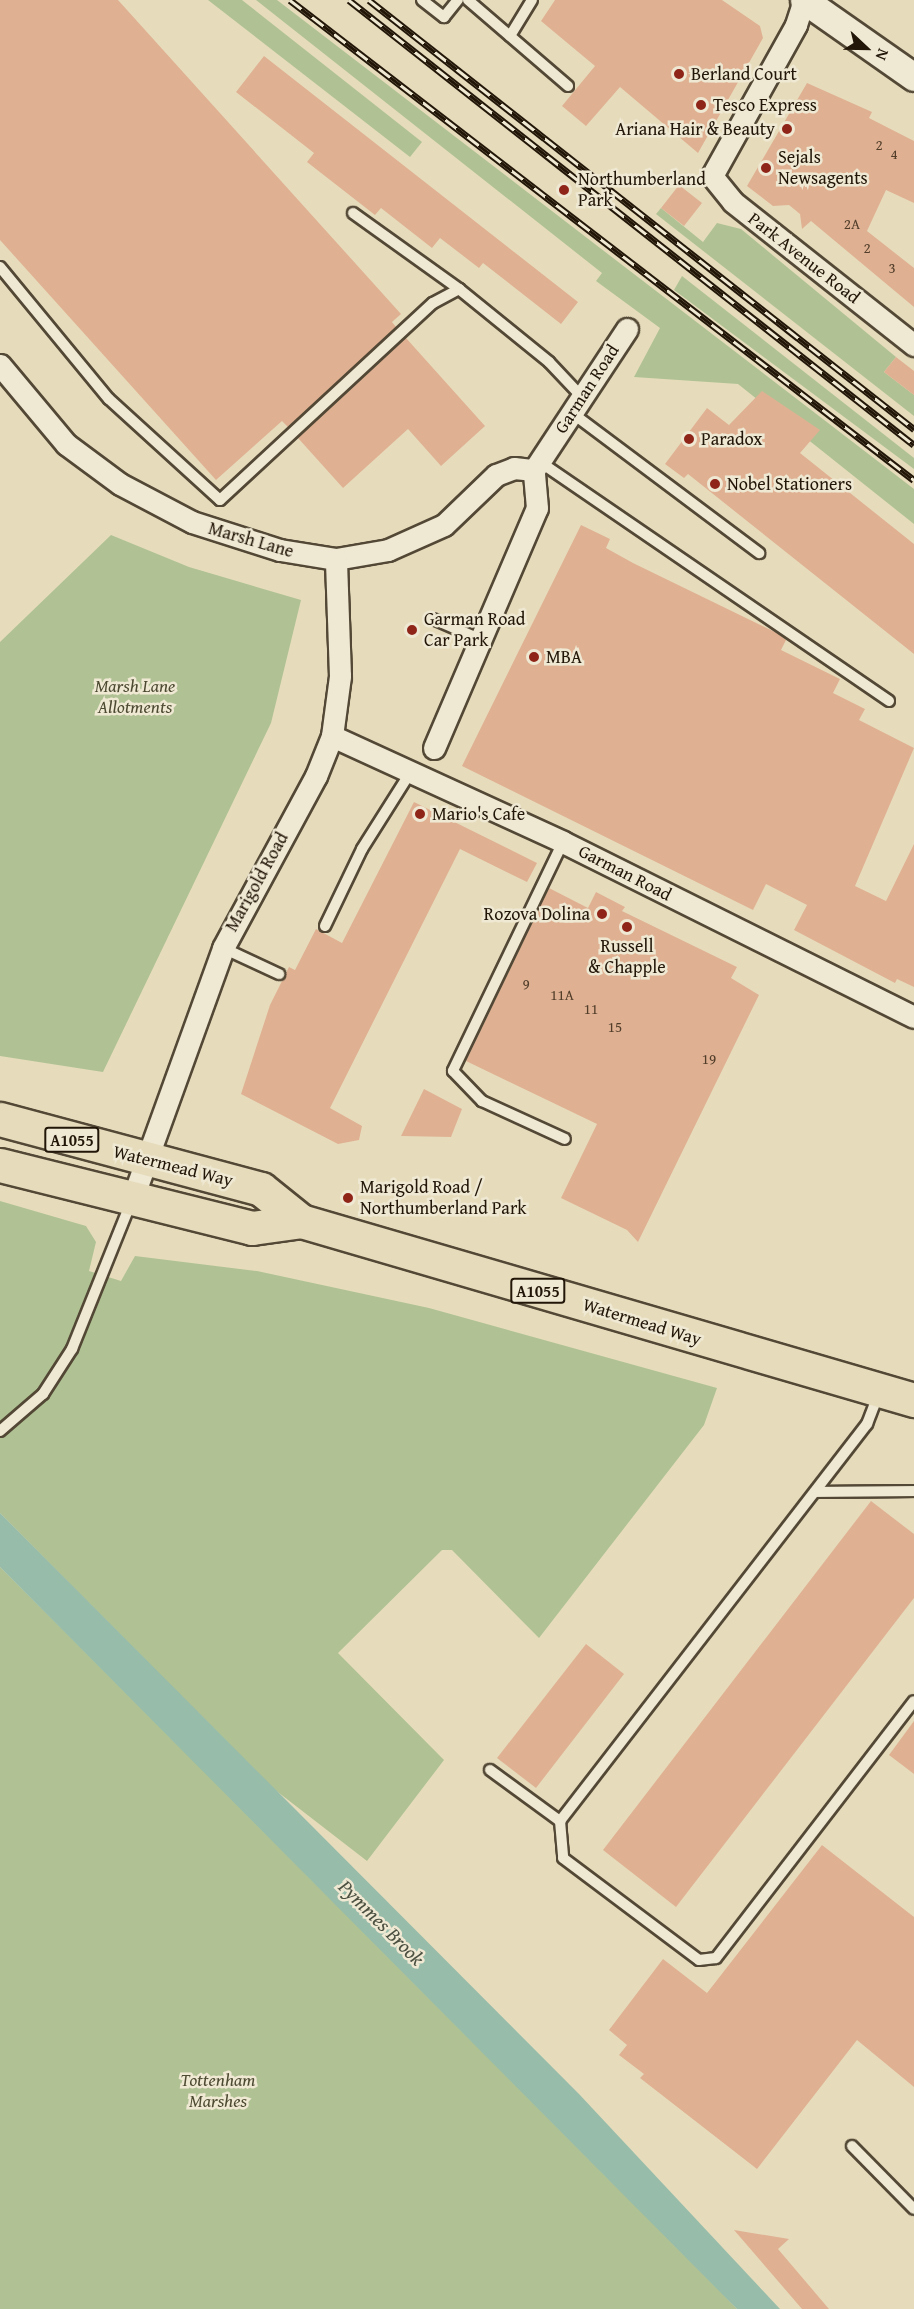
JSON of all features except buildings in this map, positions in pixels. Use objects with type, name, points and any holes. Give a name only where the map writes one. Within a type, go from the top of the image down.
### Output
[{"type":"main road","name":"Watermead Way","points":[[0,1119],[261,1189],[302,1221],[914,1400]]},
{"type":"main road","name":"Watermead Way","points":[[0,1165],[132,1200],[252,1228],[302,1221]]},
{"type":"street","points":[[804,0],[914,77]]},
{"type":"street","name":"Park Avenue Road","points":[[804,0],[796,25],[717,161],[712,176],[719,190],[914,345]]},
{"type":"street","name":"Garman Road","points":[[537,466],[627,329]]},
{"type":"street","name":"Marsh Lane","points":[[0,364],[66,444],[142,497],[224,534],[336,560],[410,542],[444,525],[496,476],[514,468],[537,466]]},
{"type":"street","points":[[434,748],[537,508],[537,466]]},
{"type":"street","name":"Marigold Road","points":[[132,1200],[223,948],[316,776],[332,736],[340,676],[336,560]]},
{"type":"street","name":"Garman Road","points":[[332,736],[563,842],[914,1017]]},
{"type":"lane","points":[[422,0],[444,16],[458,0]]},
{"type":"lane","points":[[468,0],[568,86]]},
{"type":"lane","points":[[510,36],[532,0]]},
{"type":"lane","points":[[353,213],[459,289],[549,362],[577,405],[759,552]]},
{"type":"lane","points":[[0,267],[109,399],[220,500],[433,303],[459,289]]},
{"type":"lane","points":[[537,466],[889,701]]},
{"type":"lane","points":[[433,619],[482,640]]},
{"type":"lane","points":[[325,926],[362,849],[410,773]]},
{"type":"lane","points":[[563,842],[453,1071],[482,1101],[565,1139]]},
{"type":"lane","points":[[223,948],[279,974]]},
{"type":"lane","points":[[0,1431],[35,1403],[67,1357],[99,1276],[114,1255],[132,1200]]},
{"type":"lane","points":[[880,1390],[867,1424],[560,1821],[563,1858],[699,1960],[716,1959],[914,1701]]},
{"type":"lane","points":[[815,1492],[914,1491]]},
{"type":"lane","points":[[490,1770],[560,1821]]},
{"type":"lane","points":[[852,2146],[914,2209]]},
{"type":"green space","points":[[208,0],[242,0],[422,142],[410,157]]},
{"type":"green space","points":[[256,0],[277,0],[914,489],[914,524],[738,384],[634,377],[660,328],[596,281],[602,273]]},
{"type":"green space","points":[[661,208],[703,242],[717,223],[741,229],[896,357],[884,372],[914,395],[914,416],[656,214]]},
{"type":"green space","points":[[682,276],[914,458],[914,469],[674,290]]},
{"type":"green space","name":"Marsh Lane Allotments","points":[[111,535],[189,567],[301,600],[271,723],[103,1072],[0,1056],[0,642]]},
{"type":"green space","points":[[0,1201],[86,1226],[96,1242],[89,1271],[121,1281],[135,1256],[257,1271],[429,1308],[717,1388],[704,1425],[539,1638],[452,1550],[442,1550],[338,1653],[444,1760],[367,1861],[270,1786],[0,1513]]},
{"type":"green space","name":"Tottenham Marshes","points":[[0,1567],[626,2192],[737,2309],[0,2309]]},
{"type":"water","name":"Pymmes Brook","points":[[0,1513],[579,2094],[780,2309],[737,2309],[0,1567]]},
{"type":"railway","points":[[290,0],[914,480]]},
{"type":"railway","points":[[349,0],[914,445]]},
{"type":"railway","points":[[369,0],[914,429]]},
{"type":"place","name":"Berland Court","points":[[679,74]]},
{"type":"place","name":"Tesco Express","points":[[701,105]]},
{"type":"place","name":"Ariana Hair & Beauty","points":[[787,129]]},
{"type":"place","name":"Sejals Newsagents","points":[[766,168]]},
{"type":"place","name":"Northumberland Park","points":[[564,190]]},
{"type":"place","name":"Paradox","points":[[689,439]]},
{"type":"place","name":"Nobel Stationers","points":[[715,484]]},
{"type":"place","name":"Garman Road Car Park","points":[[412,630]]},
{"type":"place","name":"MBA","points":[[534,657]]},
{"type":"place","name":"Mario's Cafe","points":[[420,814]]},
{"type":"place","name":"Rozova Dolina","points":[[602,914]]},
{"type":"place","name":"Russell & Chapple","points":[[627,927]]},
{"type":"place","name":"Marigold Road / Northumberland Park","points":[[348,1198]]}]
